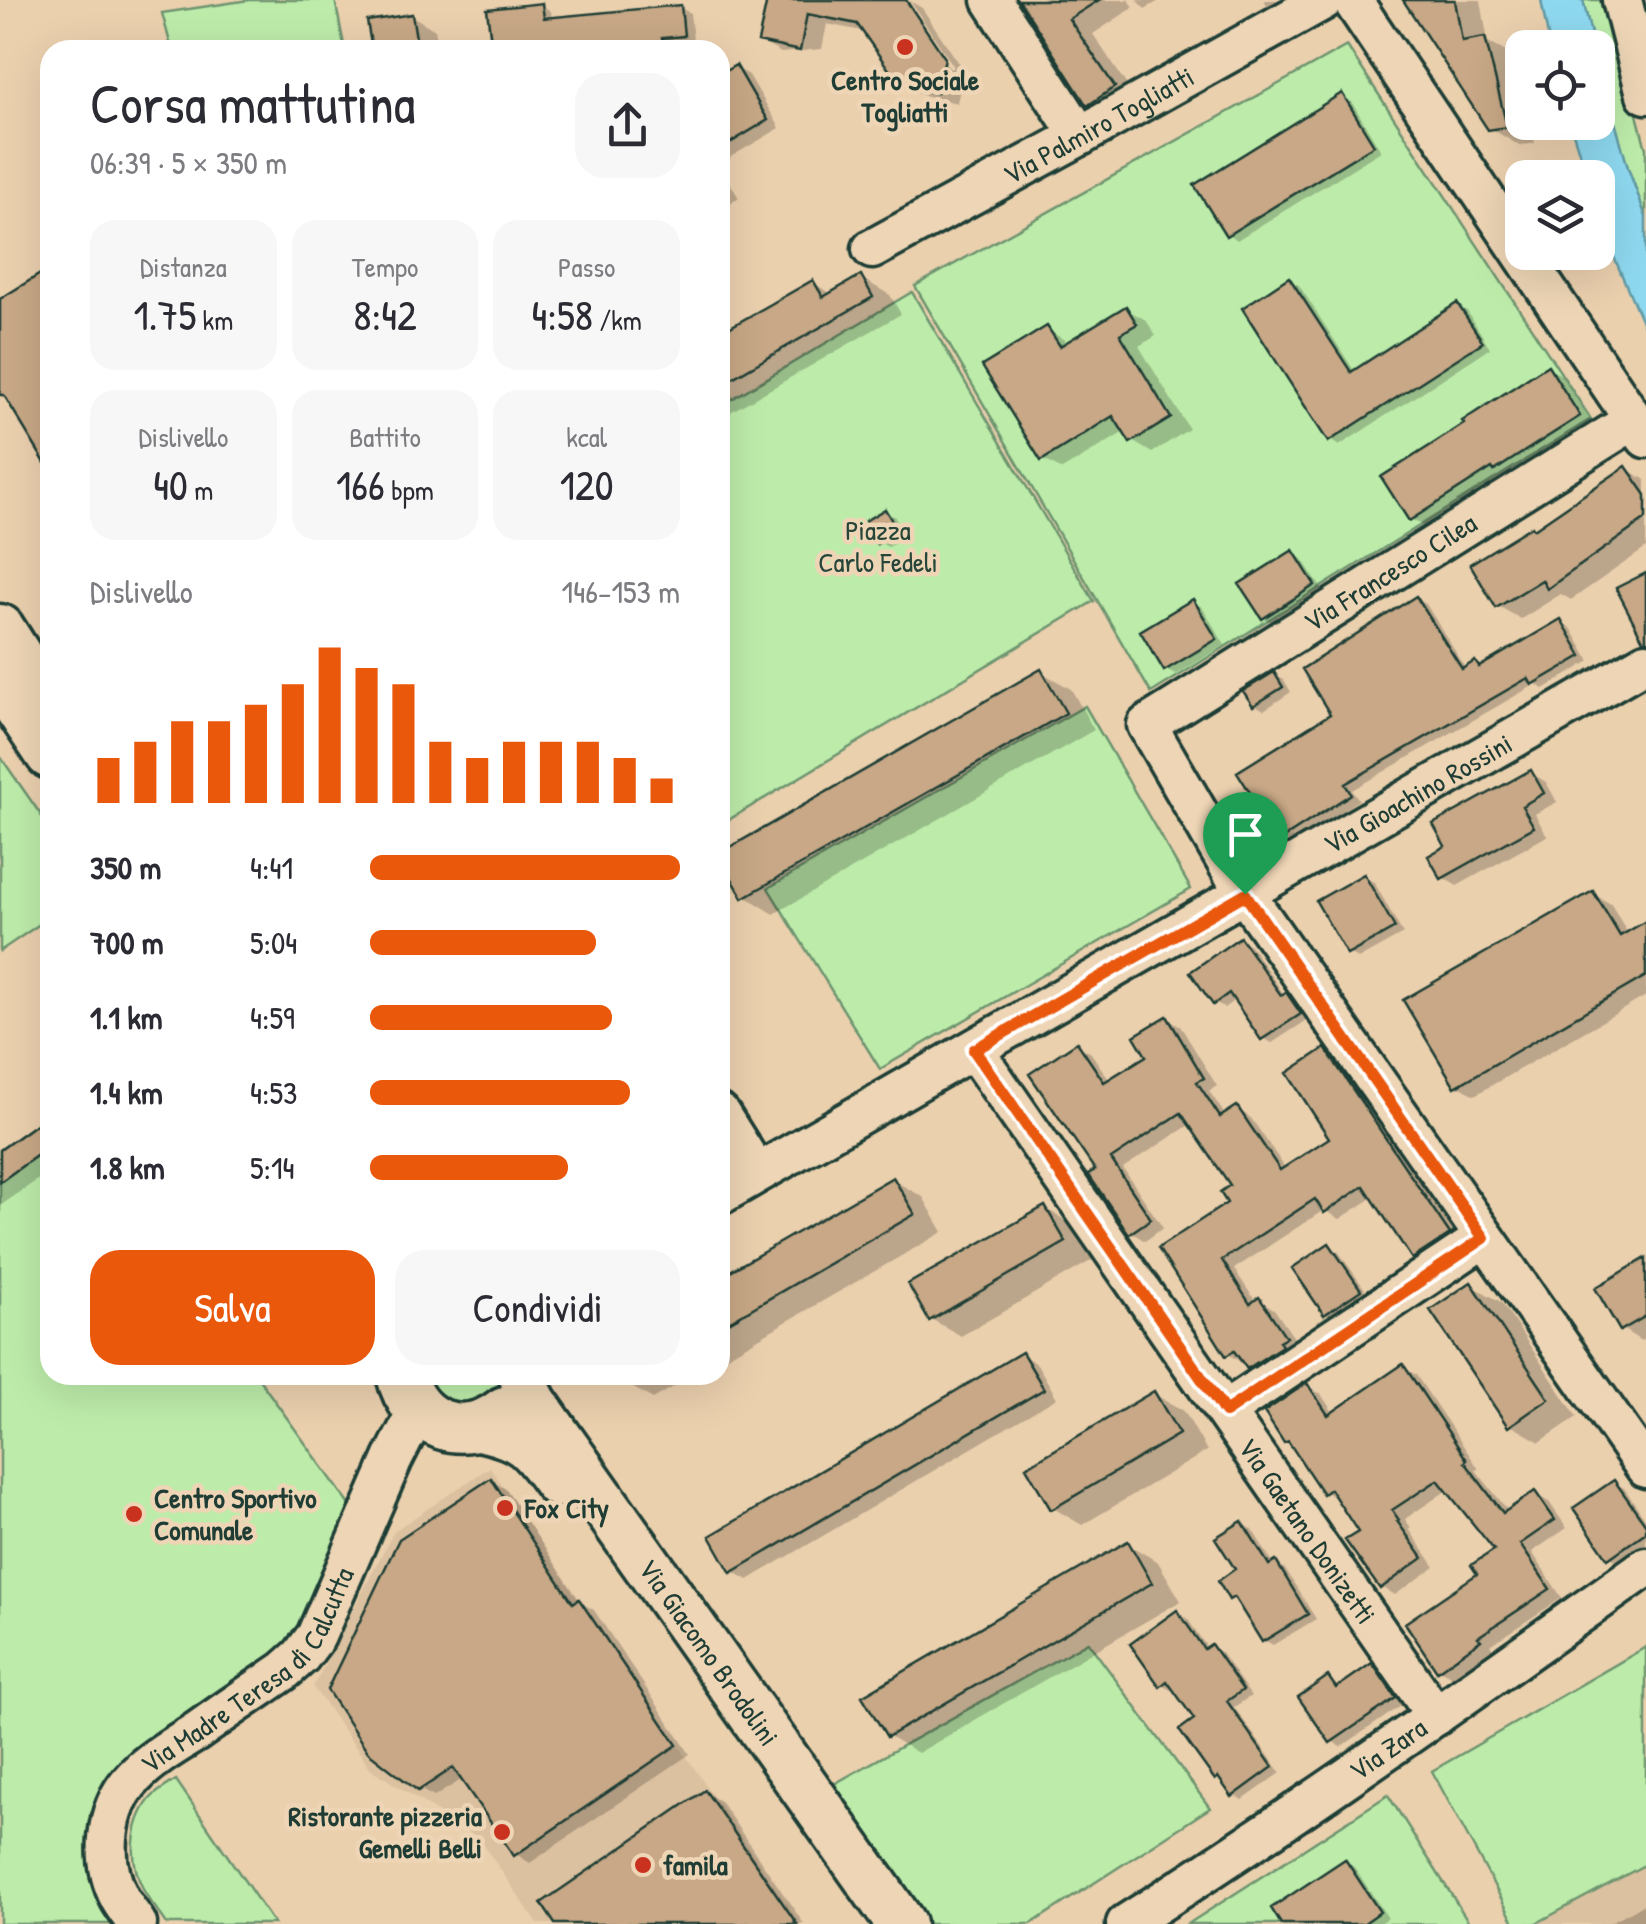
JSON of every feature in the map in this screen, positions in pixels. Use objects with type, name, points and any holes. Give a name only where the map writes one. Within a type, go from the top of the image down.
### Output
[{"type":"main road","points":[[0,629],[40,692]]},
{"type":"main road","points":[[0,680],[40,739]]},
{"type":"main road","points":[[478,1426],[508,1408],[520,1385]]},
{"type":"main road","name":"Via Giacomo Brodolini","points":[[526,1385],[533,1403],[901,1924]]},
{"type":"main road","name":"Via Giacomo Brodolini","points":[[410,1392],[432,1420],[450,1427],[499,1430],[522,1440],[541,1457],[870,1924]]},
{"type":"street","points":[[992,0],[1080,136]]},
{"type":"street","name":"Via Palmiro Togliatti","points":[[872,249],[1324,0]]},
{"type":"street","points":[[1352,0],[1640,429]]},
{"type":"street","points":[[1622,0],[1645,89]]},
{"type":"street","name":"Via Francesco Cilea","points":[[1245,894],[1147,725],[1640,429]]},
{"type":"street","name":"Via Gioachino Rossini","points":[[730,1189],[1646,662]]},
{"type":"street","points":[[1245,894],[1646,1468]]},
{"type":"street","name":"Via Gaetano Donizetti","points":[[974,1050],[1436,1716]]},
{"type":"street","points":[[730,1130],[757,1173]]},
{"type":"street","points":[[1225,1412],[1484,1238]]},
{"type":"street","name":"Via Madre Teresa di Calcutta","points":[[137,1924],[111,1878],[109,1829],[116,1802],[133,1778],[154,1760],[284,1671],[316,1636],[393,1460],[410,1392]]},
{"type":"street","name":"Via Zara","points":[[1126,1924],[1436,1716],[1646,1566]]},
{"type":"shaded area","points":[[490,1467],[800,1924],[538,1924],[479,1839],[371,1769],[313,1687],[394,1531]]},
{"type":"shaded area","points":[[1646,1864],[1646,1924],[1535,1924]]},
{"type":"green space","points":[[249,0],[335,0],[343,40],[169,40],[162,13]]},
{"type":"green space","points":[[1583,0],[1607,0],[1615,30],[1590,30]]},
{"type":"green space","points":[[1615,31],[1646,149],[1646,217],[1615,123]]},
{"type":"green space","points":[[1347,46],[1591,419],[1151,693],[915,286]]},
{"type":"green space","name":"Piazza Carlo Fedeli","points":[[912,292],[1094,601],[730,819],[730,400]]},
{"type":"green space","points":[[1085,706],[1191,889],[880,1069],[768,888]]},
{"type":"green space","points":[[0,756],[40,814],[40,924],[0,951]]},
{"type":"green space","name":"Centro Sportivo Comunale","points":[[40,1121],[40,1385],[263,1385],[352,1508],[298,1634],[279,1655],[131,1756],[120,1924],[0,1924],[0,1150]]},
{"type":"green space","points":[[428,1385],[498,1385],[495,1391],[470,1407],[441,1403]]},
{"type":"green space","points":[[1088,1642],[1210,1808],[1031,1924],[924,1924],[827,1788]]},
{"type":"green space","points":[[1646,1647],[1646,1864],[1535,1924],[1515,1924],[1432,1771]]},
{"type":"green space","points":[[176,1780],[274,1924],[167,1924],[149,1899],[136,1868],[135,1832],[150,1799]]},
{"type":"green space","points":[[1388,1795],[1470,1924],[1188,1924]]},
{"type":"water","points":[[1541,0],[1583,0],[1590,30],[1547,30]]},
{"type":"water","points":[[1615,122],[1646,217],[1646,331],[1615,259],[1615,160],[1582,160],[1575,140],[1615,140]]},
{"type":"building","name":"Centro Sociale Togliatti","points":[[767,0],[906,0],[945,58],[937,93],[899,84],[857,24],[807,14],[800,51],[758,42]]},
{"type":"building","points":[[1019,0],[1099,0],[1069,19],[1115,87],[1087,106]]},
{"type":"building","points":[[1403,0],[1455,0],[1462,41],[1485,37],[1505,119],[1505,127],[1488,130]]},
{"type":"building","points":[[542,3],[544,18],[681,5],[684,36],[662,40],[491,40],[487,9]]},
{"type":"building","points":[[412,14],[416,40],[370,40],[367,21]]},
{"type":"building","points":[[736,65],[768,120],[730,143],[730,68]]},
{"type":"building","points":[[1342,93],[1374,145],[1226,236],[1194,185]]},
{"type":"building","points":[[40,274],[40,454],[4,395],[0,395],[0,299]]},
{"type":"building","points":[[861,275],[873,297],[730,379],[730,327],[813,280],[823,297]]},
{"type":"building","points":[[1289,277],[1351,372],[1457,303],[1483,342],[1328,442],[1242,308]]},
{"type":"building","points":[[1126,306],[1137,324],[1120,334],[1171,418],[1130,443],[1113,416],[1041,461],[982,366],[1047,326],[1060,346]]},
{"type":"building","points":[[1548,365],[1580,416],[1409,521],[1381,477]]},
{"type":"building","points":[[1626,466],[1646,495],[1646,519],[1547,589],[1542,580],[1496,608],[1470,564],[1532,526],[1534,529]]},
{"type":"building","points":[[885,509],[898,531],[877,544],[865,521]]},
{"type":"building","points":[[1293,550],[1315,585],[1262,619],[1239,584]]},
{"type":"building","points":[[1646,573],[1646,640],[1643,640],[1616,588]]},
{"type":"building","points":[[1416,596],[1462,669],[1475,661],[1479,667],[1561,619],[1582,656],[1532,685],[1528,678],[1345,784],[1351,794],[1280,840],[1237,772],[1330,714],[1302,669]]},
{"type":"building","points":[[1193,599],[1217,639],[1164,671],[1140,631]]},
{"type":"building","points":[[1041,669],[1066,713],[743,898],[730,875],[730,847]]},
{"type":"building","points":[[1274,672],[1283,687],[1253,706],[1243,691]]},
{"type":"building","points":[[1531,770],[1544,793],[1522,806],[1534,827],[1441,879],[1428,856],[1445,846],[1433,824]]},
{"type":"building","points":[[1364,874],[1395,928],[1347,955],[1316,901]]},
{"type":"building","points":[[1593,891],[1620,936],[1646,921],[1646,976],[1455,1087],[1403,1000]]},
{"type":"building","points":[[1240,937],[1281,995],[1286,992],[1301,1014],[1261,1040],[1229,993],[1213,1005],[1190,972]]},
{"type":"building","points":[[1167,1016],[1204,1078],[1197,1082],[1220,1117],[1237,1106],[1280,1170],[1329,1138],[1287,1073],[1325,1048],[1450,1234],[1412,1259],[1364,1186],[1324,1213],[1315,1199],[1222,1260],[1250,1304],[1259,1297],[1286,1337],[1279,1341],[1282,1346],[1247,1369],[1234,1351],[1226,1356],[1158,1248],[1227,1203],[1220,1192],[1230,1185],[1181,1113],[1111,1159],[1151,1219],[1129,1234],[1088,1174],[1095,1170],[1029,1074],[1077,1042],[1104,1082],[1146,1056],[1134,1036]]},
{"type":"building","points":[[40,1121],[40,1153],[0,1182],[0,1150]]},
{"type":"building","points":[[893,1177],[915,1214],[730,1321],[730,1271]]},
{"type":"building","points":[[1045,1206],[1066,1242],[929,1321],[908,1284]]},
{"type":"building","points":[[1329,1243],[1361,1290],[1324,1315],[1292,1268]]},
{"type":"building","points":[[1646,1258],[1646,1316],[1620,1331],[1595,1288]]},
{"type":"building","points":[[1471,1282],[1549,1399],[1508,1427],[1430,1310]]},
{"type":"building","points":[[1022,1352],[1044,1389],[731,1573],[710,1536]]},
{"type":"building","points":[[1403,1364],[1465,1462],[1503,1513],[1535,1491],[1555,1520],[1520,1544],[1550,1589],[1478,1637],[1481,1640],[1437,1671],[1405,1623],[1477,1574],[1471,1565],[1494,1550],[1438,1480],[1392,1510],[1423,1558],[1380,1589],[1345,1540],[1358,1532],[1330,1489],[1323,1494],[1264,1412],[1307,1383],[1328,1415]]},
{"type":"building","points":[[1154,1391],[1179,1434],[1051,1510],[1026,1467]]},
{"type":"building","points":[[491,1478],[573,1603],[579,1599],[677,1745],[514,1856],[453,1768],[418,1791],[368,1752],[327,1690],[399,1539]]},
{"type":"building","points":[[1614,1480],[1646,1525],[1646,1532],[1608,1559],[1573,1508]]},
{"type":"building","points":[[1242,1521],[1269,1565],[1276,1561],[1308,1614],[1262,1642],[1234,1597],[1229,1600],[1218,1581],[1235,1569],[1215,1538]]},
{"type":"building","points":[[1128,1541],[1152,1583],[887,1737],[862,1696]]},
{"type":"building","points":[[1177,1610],[1204,1649],[1211,1644],[1243,1690],[1227,1701],[1273,1767],[1232,1797],[1179,1730],[1194,1719],[1167,1681],[1160,1687],[1130,1644]]},
{"type":"building","points":[[1372,1663],[1396,1698],[1330,1743],[1298,1697],[1328,1676],[1336,1688]]},
{"type":"building","points":[[705,1790],[797,1924],[555,1924],[541,1903]]},
{"type":"building","points":[[1345,1859],[1380,1912],[1363,1924],[1281,1924],[1271,1908]]},
{"type":"place","name":"Centro Sociale Togliatti","points":[[905,47]]},
{"type":"place","name":"Fox City","points":[[505,1508]]},
{"type":"place","name":"Centro Sportivo Comunale","points":[[134,1514]]},
{"type":"place","name":"Ristorante pizzeria Gemelli Belli","points":[[502,1832]]},
{"type":"place","name":"famila","points":[[643,1865]]},
{"type":"route","points":[[1245,894],[1484,1238],[1225,1412],[974,1050],[1245,894]]}]
